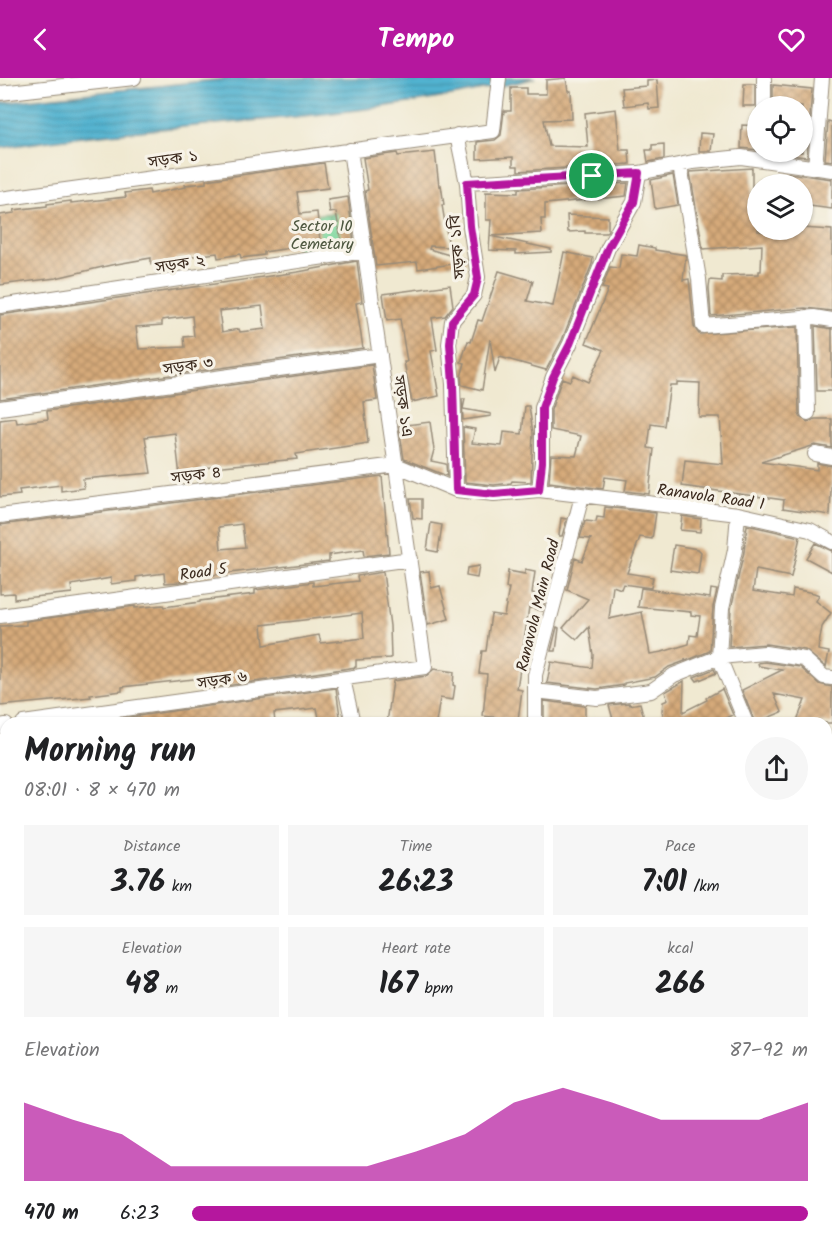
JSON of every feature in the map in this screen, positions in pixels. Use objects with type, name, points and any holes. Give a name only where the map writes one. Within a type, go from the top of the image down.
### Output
[{"type":"street","points":[[0,93],[134,78]]},
{"type":"street","name":"সড়ক ১","points":[[0,200],[493,131],[499,78]]},
{"type":"street","points":[[764,78],[764,96]]},
{"type":"street","points":[[815,168],[822,78]]},
{"type":"street","name":"সড়ক ১বি","points":[[456,490],[450,344],[452,321],[474,295],[478,278],[470,226],[467,183],[457,135]]},
{"type":"street","name":"সড়ক ১এ","points":[[350,150],[425,667]]},
{"type":"street","points":[[467,183],[639,173],[680,165],[747,157]]},
{"type":"street","points":[[790,162],[832,170]]},
{"type":"street","points":[[680,165],[699,279],[703,326],[806,317],[832,320]]},
{"type":"street","points":[[539,490],[542,462],[542,408],[604,257],[634,202],[639,173]]},
{"type":"street","name":"সড়ক ২","points":[[0,306],[365,251]]},
{"type":"street","points":[[806,317],[808,413]]},
{"type":"street","name":"সড়ক ৩","points":[[0,408],[380,355]]},
{"type":"street","points":[[815,454],[832,457]]},
{"type":"street","name":"Ranavola Road 1","points":[[396,465],[456,490],[494,494],[539,490],[738,514],[810,530],[832,542]]},
{"type":"street","name":"সড়ক ৪","points":[[0,516],[396,465]]},
{"type":"street","name":"Ranavola Main Road","points":[[535,717],[535,675],[582,496]]},
{"type":"street","points":[[738,514],[735,550],[722,608],[719,657],[744,717]]},
{"type":"street","name":"Road 5","points":[[0,616],[410,559]]},
{"type":"street","points":[[535,691],[597,698],[651,691],[674,675],[719,657],[765,653],[804,660],[824,677],[832,678]]},
{"type":"street","name":"সড়ক ৬","points":[[67,717],[425,667]]},
{"type":"street","points":[[343,679],[352,717]]},
{"type":"green space","name":"Sector 10 Cemetary","points":[[352,211],[353,248],[297,259],[295,217]]},
{"type":"water","points":[[233,78],[535,78],[469,93],[335,113],[67,139],[0,148],[0,103]]},
{"type":"building","points":[[566,78],[568,91],[571,91],[572,119],[544,120],[549,146],[588,147],[585,113],[616,109],[620,150],[629,150],[630,164],[518,171],[518,166],[513,166],[513,157],[477,159],[477,142],[495,140],[501,135],[504,111],[511,111],[511,88],[526,88],[526,94],[546,94],[546,80]]},
{"type":"building","points":[[657,80],[659,108],[649,109],[648,103],[624,106],[622,88],[647,86],[647,81]]},
{"type":"building","points":[[744,84],[755,84],[755,96],[747,96],[747,106],[743,106]]},
{"type":"building","points":[[773,85],[812,89],[811,96],[773,96]]},
{"type":"building","points":[[828,121],[832,122],[832,161],[825,160]]},
{"type":"building","points":[[742,125],[747,125],[747,149],[741,148]]},
{"type":"building","points":[[700,133],[713,134],[711,151],[699,151]]},
{"type":"building","points":[[664,144],[664,159],[648,162],[646,150],[652,150],[652,145]]},
{"type":"building","points":[[435,152],[449,247],[430,246],[429,249],[467,262],[418,269],[417,262],[376,266],[365,191],[368,190],[363,158],[397,153],[398,156]]},
{"type":"building","points":[[324,163],[328,188],[297,192],[300,214],[317,212],[320,241],[297,243],[298,247],[264,252],[264,255],[241,258],[240,254],[218,258],[217,253],[176,258],[176,261],[151,264],[151,258],[56,278],[0,285],[0,215],[15,213],[14,210],[47,206],[47,204],[126,197],[125,193],[149,190],[150,194],[186,187],[185,185],[206,183],[206,180]]},
{"type":"building","points":[[752,168],[752,174],[747,174],[747,240],[813,240],[813,229],[832,230],[832,311],[805,308],[711,316],[710,280],[722,281],[722,275],[759,274],[762,245],[703,249],[690,172]]},
{"type":"building","points":[[673,175],[678,205],[655,209],[651,180]]},
{"type":"building","points":[[813,176],[832,179],[832,209],[813,206]]},
{"type":"building","points":[[628,183],[626,196],[545,204],[545,219],[541,219],[542,233],[490,236],[491,220],[486,220],[486,192],[518,193],[518,189]]},
{"type":"building","points":[[348,197],[354,243],[342,245],[336,212],[330,213],[328,200]]},
{"type":"building","points":[[567,215],[608,217],[608,230],[606,233],[568,232]]},
{"type":"building","points":[[490,236],[551,249],[551,252],[516,254],[516,251],[489,250]]},
{"type":"building","points":[[639,245],[686,255],[683,280],[689,279],[694,327],[699,334],[797,327],[799,414],[808,422],[815,419],[832,419],[832,448],[815,445],[761,462],[817,470],[817,463],[832,466],[830,515],[783,508],[784,500],[682,486],[685,460],[723,464],[720,417],[699,417],[700,383],[677,382],[677,385],[670,385],[664,426],[651,424],[648,448],[654,449],[649,494],[625,491],[627,480],[605,477],[603,489],[549,482],[551,455],[576,456],[581,436],[551,430],[551,410],[562,378],[570,381],[573,375],[588,382],[604,350],[586,343],[608,289],[602,288],[610,267],[619,268],[621,254],[637,256]]},
{"type":"building","points":[[564,252],[593,258],[562,340],[546,370],[500,357],[495,373],[490,339],[482,390],[462,385],[461,377],[465,363],[461,362],[478,320],[482,321],[499,271],[533,281],[527,301],[553,306]]},
{"type":"building","points":[[357,261],[362,302],[356,303],[363,348],[0,399],[0,315],[298,272]],"holes":[[[262,306],[265,329],[240,332],[239,329],[222,332],[219,311]],[[192,316],[194,336],[184,337],[185,347],[139,349],[136,327],[162,325],[162,320]]]},
{"type":"building","points":[[450,285],[453,306],[445,316],[432,318],[437,350],[431,351],[439,396],[412,402],[404,362],[407,362],[400,319],[387,321],[383,294]]},
{"type":"building","points":[[815,326],[832,329],[832,391],[817,391]]},
{"type":"building","points":[[372,365],[377,400],[364,402],[368,443],[296,454],[297,459],[202,468],[203,475],[180,477],[175,433],[145,437],[151,473],[83,479],[84,488],[61,491],[61,485],[19,490],[20,495],[0,497],[0,420],[16,418],[17,423],[48,419],[47,411]]},
{"type":"building","points":[[462,399],[465,399],[463,409],[491,414],[491,416],[463,420]]},
{"type":"building","points":[[525,406],[529,406],[533,433],[531,482],[512,481],[494,485],[465,482],[463,427],[475,429],[472,443],[502,446],[504,432],[522,434]]},
{"type":"building","points":[[430,422],[434,450],[431,461],[446,464],[447,476],[404,459],[399,426]]},
{"type":"building","points":[[382,476],[389,553],[364,556],[363,550],[329,555],[329,561],[188,578],[188,581],[179,582],[165,583],[164,573],[136,577],[136,581],[111,584],[111,578],[71,585],[72,593],[14,599],[14,593],[0,594],[0,525]],"holes":[[[242,524],[245,547],[221,549],[219,527]]]},
{"type":"building","points":[[410,499],[422,499],[422,519],[413,518]]},
{"type":"building","points":[[605,507],[656,513],[652,539],[640,537],[627,573],[653,577],[651,588],[623,584],[621,589],[613,586],[609,619],[642,612],[650,654],[662,652],[689,644],[690,635],[697,636],[700,616],[691,615],[691,612],[638,607],[641,588],[710,598],[711,589],[717,590],[713,607],[710,651],[686,661],[685,659],[655,677],[624,683],[624,685],[597,689],[547,683],[551,662],[592,668],[593,655],[589,627],[577,640],[563,628],[588,599],[567,590],[575,558],[582,561],[591,539],[580,538],[585,521],[596,522],[597,517],[604,518]]},
{"type":"building","points":[[682,516],[701,519],[700,532],[680,530]]},
{"type":"building","points":[[561,518],[567,519],[562,536],[559,536]]},
{"type":"building","points":[[431,523],[442,525],[438,552],[427,550]]},
{"type":"building","points":[[747,525],[800,537],[791,577],[756,570],[753,591],[792,597],[793,589],[819,595],[816,601],[831,613],[822,627],[818,650],[829,652],[826,667],[805,650],[766,644],[729,647],[731,609],[744,552]]},
{"type":"building","points":[[815,543],[832,551],[832,572],[806,558]]},
{"type":"building","points":[[674,545],[698,549],[701,552],[698,574],[670,570]]},
{"type":"building","points":[[479,566],[477,578],[466,576],[467,568]]},
{"type":"building","points":[[525,570],[535,572],[532,593],[546,597],[542,611],[529,607],[517,689],[522,690],[518,717],[483,716],[487,674],[479,673],[482,651],[486,651],[491,614],[504,616],[509,588],[506,588],[508,571],[525,574]]},
{"type":"building","points":[[429,571],[431,588],[440,586],[449,619],[428,625],[420,572]]},
{"type":"building","points":[[383,572],[390,626],[391,658],[356,660],[356,667],[212,688],[211,677],[122,687],[122,691],[90,695],[91,697],[0,706],[0,626],[26,625],[26,621],[135,606],[135,608],[163,605],[164,607],[200,602],[255,594],[255,590],[313,582],[313,586],[358,581],[357,576]],"holes":[[[362,613],[364,638],[321,643],[319,635],[264,645],[262,625]]]},
{"type":"building","points":[[557,627],[559,628],[556,651],[551,651]]},
{"type":"building","points":[[758,663],[800,667],[819,684],[832,687],[832,717],[798,717],[805,700],[774,694],[782,712],[770,717],[753,717],[742,690],[782,670],[759,666]]},
{"type":"building","points":[[434,669],[454,672],[453,700],[440,698],[437,717],[388,717],[393,681],[426,676]]},
{"type":"building","points":[[714,669],[716,673],[697,681],[694,677]]},
{"type":"building","points":[[684,681],[683,712],[707,700],[706,698],[722,689],[733,715],[729,717],[664,717],[663,702],[668,700],[665,692]]},
{"type":"building","points":[[336,688],[340,717],[319,717],[317,708],[274,713],[274,717],[131,717]]},
{"type":"building","points":[[544,701],[585,706],[585,717],[544,717]]},
{"type":"building","points":[[640,703],[644,717],[612,717],[609,705]]},
{"type":"route","points":[[639,173],[634,202],[608,248],[542,408],[542,462],[539,490],[494,494],[456,490],[450,344],[452,321],[474,295],[478,278],[470,226],[467,183],[592,176],[639,173]]}]
